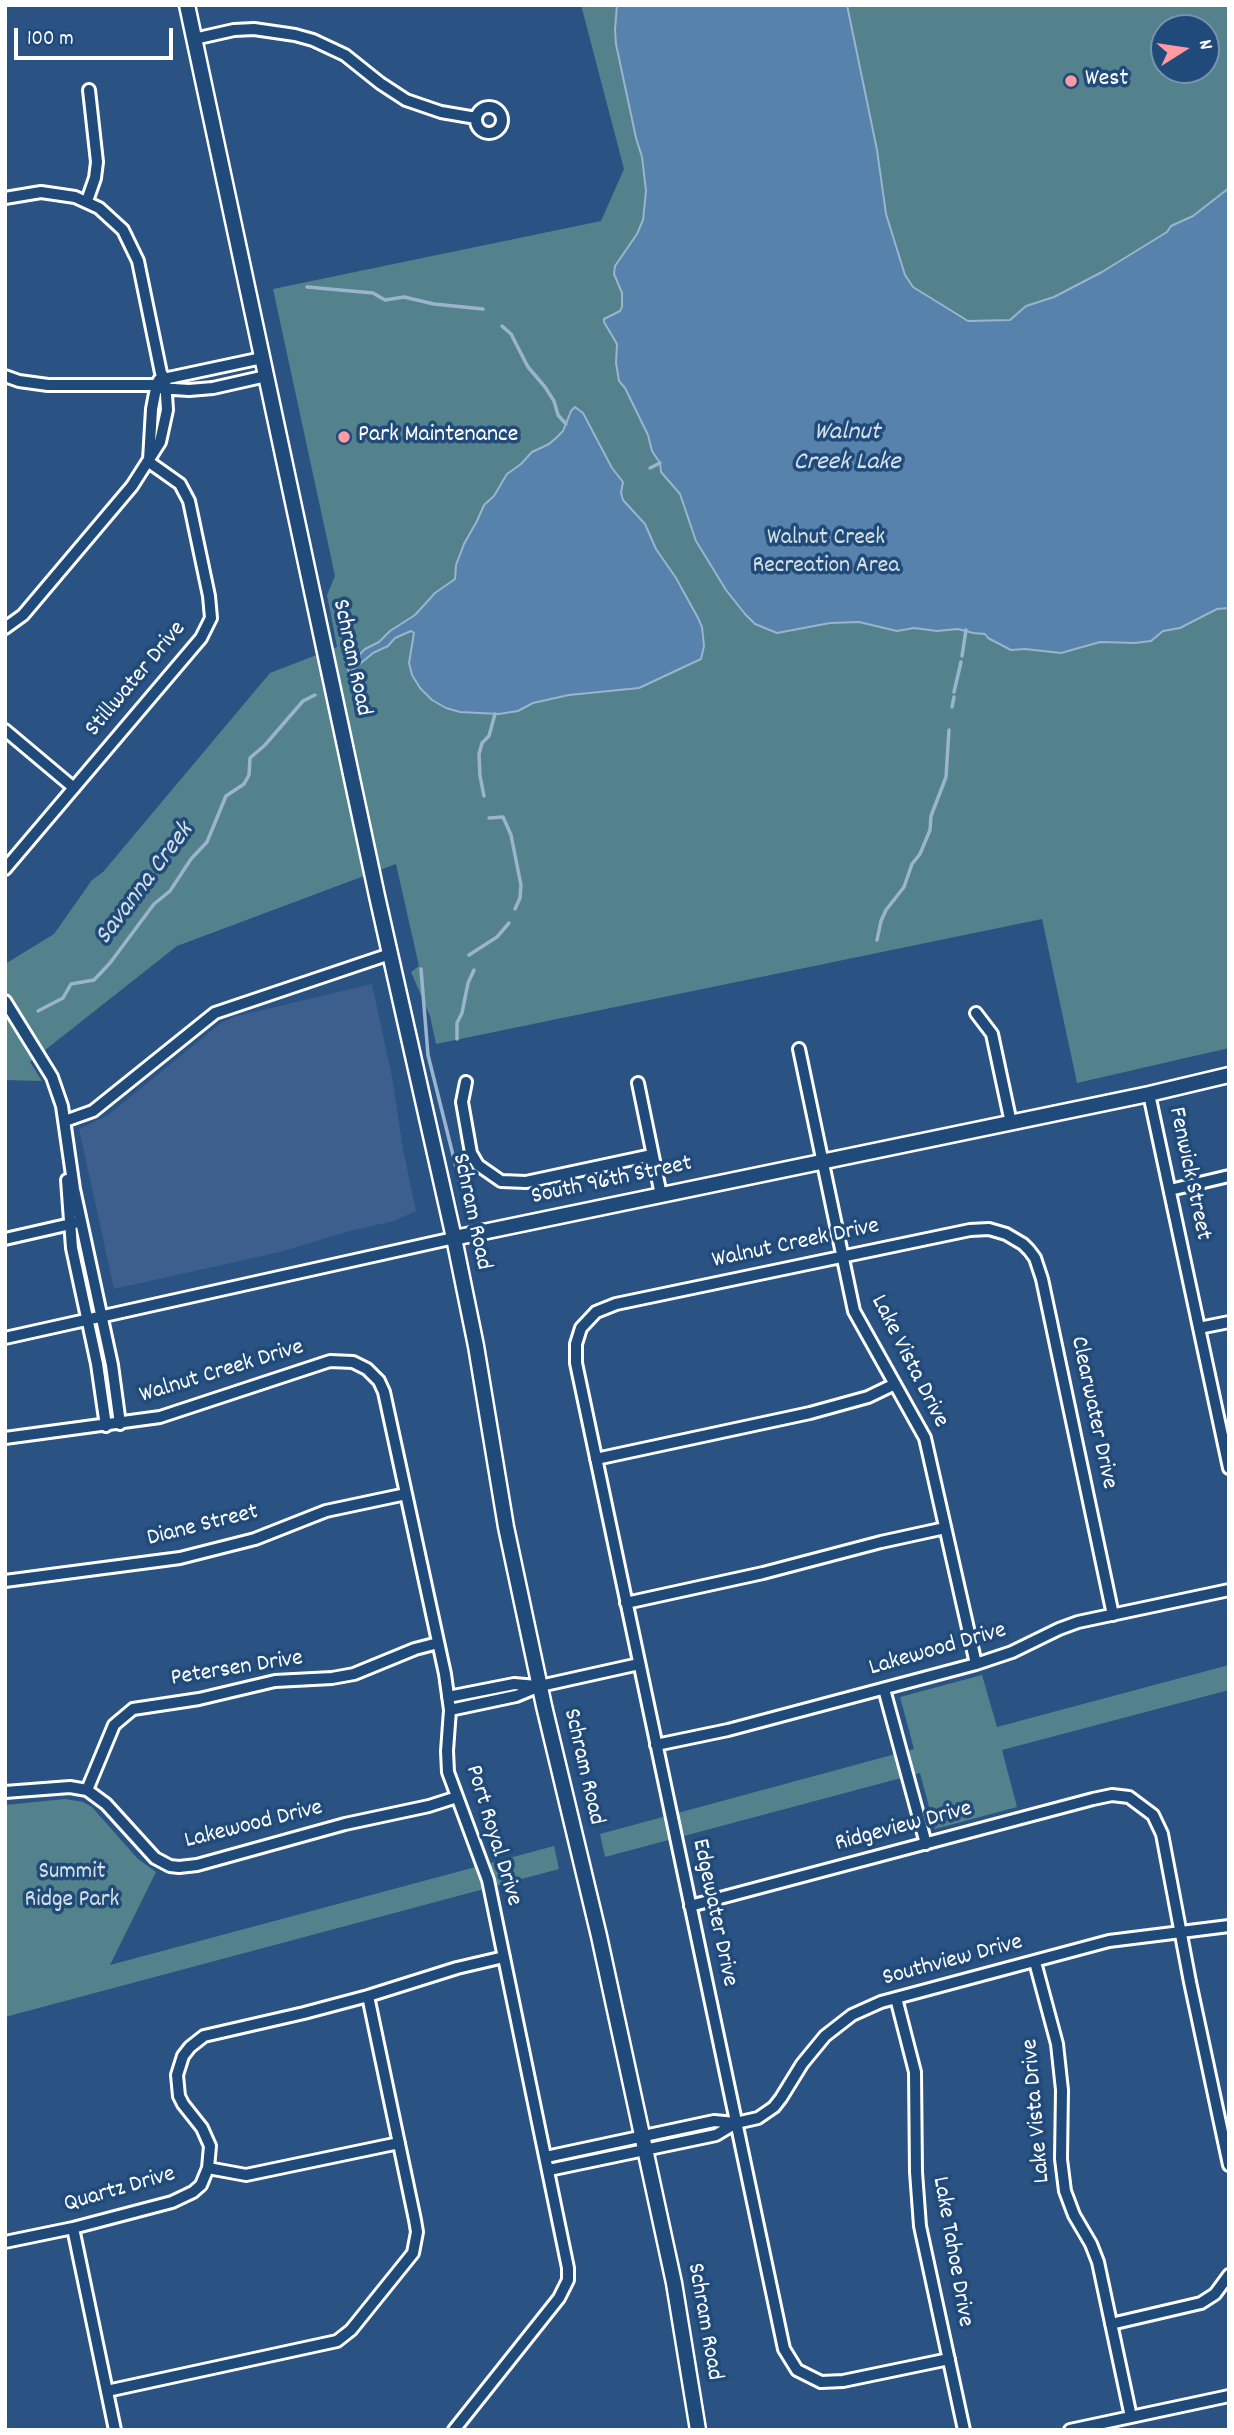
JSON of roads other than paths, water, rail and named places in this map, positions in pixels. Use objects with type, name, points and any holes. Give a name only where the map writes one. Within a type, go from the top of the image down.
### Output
[{"type":"main road","name":"Schram Road","points":[[187,5],[390,954],[454,1238],[506,1527],[558,1771],[602,1948],[674,2283],[698,2430]]},
{"type":"main road","name":"South 96th Street","points":[[454,1238],[1149,1094],[1229,1075]]},
{"type":"street","points":[[194,38],[254,29],[304,37],[345,55],[406,100],[431,109],[476,118]]},
{"type":"street","points":[[87,201],[97,162],[89,90]]},
{"type":"street","points":[[5,198],[41,192],[64,194],[87,201],[114,220],[134,250],[160,382],[152,409],[149,463],[23,615],[5,628]]},
{"type":"street","points":[[160,382],[262,358]]},
{"type":"street","points":[[6,379],[48,385],[160,382],[201,389],[266,376]]},
{"type":"street","name":"Stillwater Drive","points":[[5,869],[201,638],[211,618],[189,501],[180,484],[149,463]]},
{"type":"street","points":[[5,730],[74,788]]},
{"type":"street","points":[[65,1121],[93,1111],[215,1013],[390,954]]},
{"type":"street","points":[[5,1001],[52,1077],[65,1121],[69,1224],[102,1390],[106,1426]]},
{"type":"street","points":[[976,1013],[992,1034],[1011,1123]]},
{"type":"street","name":"Lake Vista Drive","points":[[799,1049],[854,1311],[925,1438],[976,1664]]},
{"type":"street","points":[[466,1082],[462,1102],[471,1153],[478,1165],[501,1181],[526,1182],[652,1155]]},
{"type":"street","points":[[638,1083],[661,1195]]},
{"type":"street","name":"Fenwick Street","points":[[1149,1094],[1229,1468]]},
{"type":"street","points":[[67,1142],[120,1424]]},
{"type":"street","points":[[1170,1189],[1229,1176]]},
{"type":"street","points":[[5,1239],[81,1222]]},
{"type":"street","name":"Walnut Creek Drive","points":[[596,1312],[616,1304],[970,1230],[989,1229],[1006,1234]]},
{"type":"street","name":"Clearwater Drive","points":[[1006,1234],[1029,1250],[1035,1258],[1042,1279],[1113,1615]]},
{"type":"street","name":"South 96th Street","points":[[5,1339],[454,1238]]},
{"type":"street","name":"Edgewater Drive","points":[[596,1312],[581,1328],[575,1354],[781,2338],[792,2365],[812,2379],[831,2383],[948,2359]]},
{"type":"street","points":[[1199,1328],[1229,1322]]},
{"type":"street","name":"Walnut Creek Drive","points":[[5,1438],[120,1424],[178,1413],[330,1362],[353,1362],[367,1369]]},
{"type":"street","name":"Port Royal Drive","points":[[367,1369],[379,1381],[384,1392],[448,1697],[450,1710],[447,1762],[488,1880],[567,2258],[568,2280],[559,2298],[454,2430]]},
{"type":"street","points":[[596,1459],[810,1413],[861,1399],[895,1384]]},
{"type":"street","name":"Diane Street","points":[[5,1581],[180,1558],[255,1539],[326,1511],[406,1494]]},
{"type":"street","points":[[626,1602],[750,1576],[891,1539],[945,1528]]},
{"type":"street","name":"Lakewood Drive","points":[[656,1745],[729,1730],[976,1664],[1012,1652],[1068,1625],[1229,1590]]},
{"type":"street","name":"Petersen Drive","points":[[87,1790],[114,1725],[134,1709],[206,1697],[265,1682],[354,1674],[415,1649],[438,1643]]},
{"type":"street","points":[[450,1710],[639,1664]]},
{"type":"street","points":[[448,1697],[513,1684],[540,1686]]},
{"type":"street","points":[[884,1689],[926,1844]]},
{"type":"street","points":[[5,1792],[70,1787],[87,1790]]},
{"type":"street","name":"Lakewood Drive","points":[[87,1790],[106,1804],[155,1858],[170,1866],[179,1867],[197,1865],[345,1824],[429,1806],[457,1797]]},
{"type":"street","name":"Ridgeview Drive","points":[[690,1906],[1102,1797],[1120,1795],[1129,1797],[1146,1808],[1158,1824],[1181,1933]]},
{"type":"street","name":"Southview Drive","points":[[549,2170],[714,2121],[736,2123],[758,2118],[774,2107],[816,2045],[842,2022],[861,2010],[896,1998],[1125,1938],[1229,1926]]},
{"type":"street","points":[[1181,1933],[1229,2165]]},
{"type":"street","points":[[208,2168],[211,2155],[207,2136],[183,2104],[177,2086],[179,2066],[190,2047],[204,2036],[368,1996],[457,1968],[504,1957]]},
{"type":"street","name":"Lake Vista Drive","points":[[1035,1962],[1056,2044],[1062,2090],[1061,2160],[1065,2191],[1074,2215],[1095,2253],[1131,2417]]},
{"type":"street","points":[[107,2392],[337,2341],[351,2330],[408,2260],[416,2243],[415,2220],[368,1996]]},
{"type":"street","name":"Lake Tahoe Drive","points":[[896,1998],[915,2072],[916,2172],[920,2226],[964,2430]]},
{"type":"street","name":"Quartz Drive","points":[[5,2242],[72,2228],[183,2197],[201,2185],[208,2168],[246,2175],[399,2143]]},
{"type":"street","name":"Southview Drive","points":[[546,2157],[644,2143]]},
{"type":"street","points":[[72,2228],[115,2430]]},
{"type":"street","points":[[1111,2323],[1201,2303],[1215,2294],[1229,2275]]},
{"type":"street","points":[[1070,2430],[1229,2396]]},
{"type":"water","name":"Walnut Creek Lake","points":[[617,5],[847,5],[877,150],[886,214],[905,275],[913,287],[968,321],[1010,320],[1026,306],[1054,297],[1102,272],[1167,232],[1171,226],[1193,216],[1229,188],[1229,608],[1217,609],[1180,628],[1163,631],[1151,641],[1100,642],[1061,653],[1011,650],[985,634],[958,629],[937,631],[914,628],[897,631],[859,622],[830,623],[777,633],[755,624],[726,590],[696,541],[680,494],[661,472],[648,435],[619,381],[617,344],[604,322],[604,319],[620,311],[622,307],[622,293],[614,274],[615,266],[637,234],[643,220],[646,191],[642,157],[616,44]]},
{"type":"water","points":[[575,407],[583,413],[612,468],[623,482],[623,500],[645,524],[656,549],[698,618],[704,646],[701,659],[639,688],[569,695],[499,714],[460,712],[432,700],[412,675],[409,663],[414,633],[411,631],[395,638],[388,646],[373,653],[349,673],[346,661],[379,642],[390,631],[415,615],[435,593],[455,579],[456,565],[464,544],[484,505],[494,496],[507,474],[532,452],[549,444],[563,431]]},
{"type":"waterway","points":[[307,287],[373,293],[385,300],[404,297],[434,304],[483,309]]},
{"type":"waterway","points":[[502,326],[511,334],[528,367],[545,387],[554,401],[558,415],[566,424]]},
{"type":"waterway","points":[[650,468],[660,463]]},
{"type":"waterway","points":[[962,656],[966,630]]},
{"type":"waterway","points":[[954,692],[961,662]]},
{"type":"waterway","name":"Savanna Creek","points":[[38,1011],[63,998],[71,984],[94,980],[110,963],[154,904],[170,891],[191,859],[207,842],[226,796],[244,784],[249,775],[250,758],[265,745],[303,701],[315,695]]},
{"type":"waterway","points":[[952,707],[954,697]]},
{"type":"waterway","points":[[484,796],[479,754],[482,743],[489,736],[495,714]]},
{"type":"waterway","points":[[877,940],[886,910],[904,887],[912,864],[920,854],[930,830],[931,816],[946,777],[949,730]]},
{"type":"waterway","points":[[489,818],[503,817],[511,835],[521,885],[520,898],[515,909]]},
{"type":"waterway","points":[[469,955],[497,937],[509,923]]},
{"type":"waterway","points":[[421,969],[428,1055],[461,1187]]},
{"type":"waterway","points":[[457,1039],[457,1023],[474,970]]},
{"type":"place","name":"West","points":[[1071,81]]},
{"type":"place","name":"Park Maintenance","points":[[344,437]]},
{"type":"park label","name":"Walnut Creek Recreation Area","points":[[826,554]]},
{"type":"park label","name":"Summit Ridge Park","points":[[72,1888]]}]
